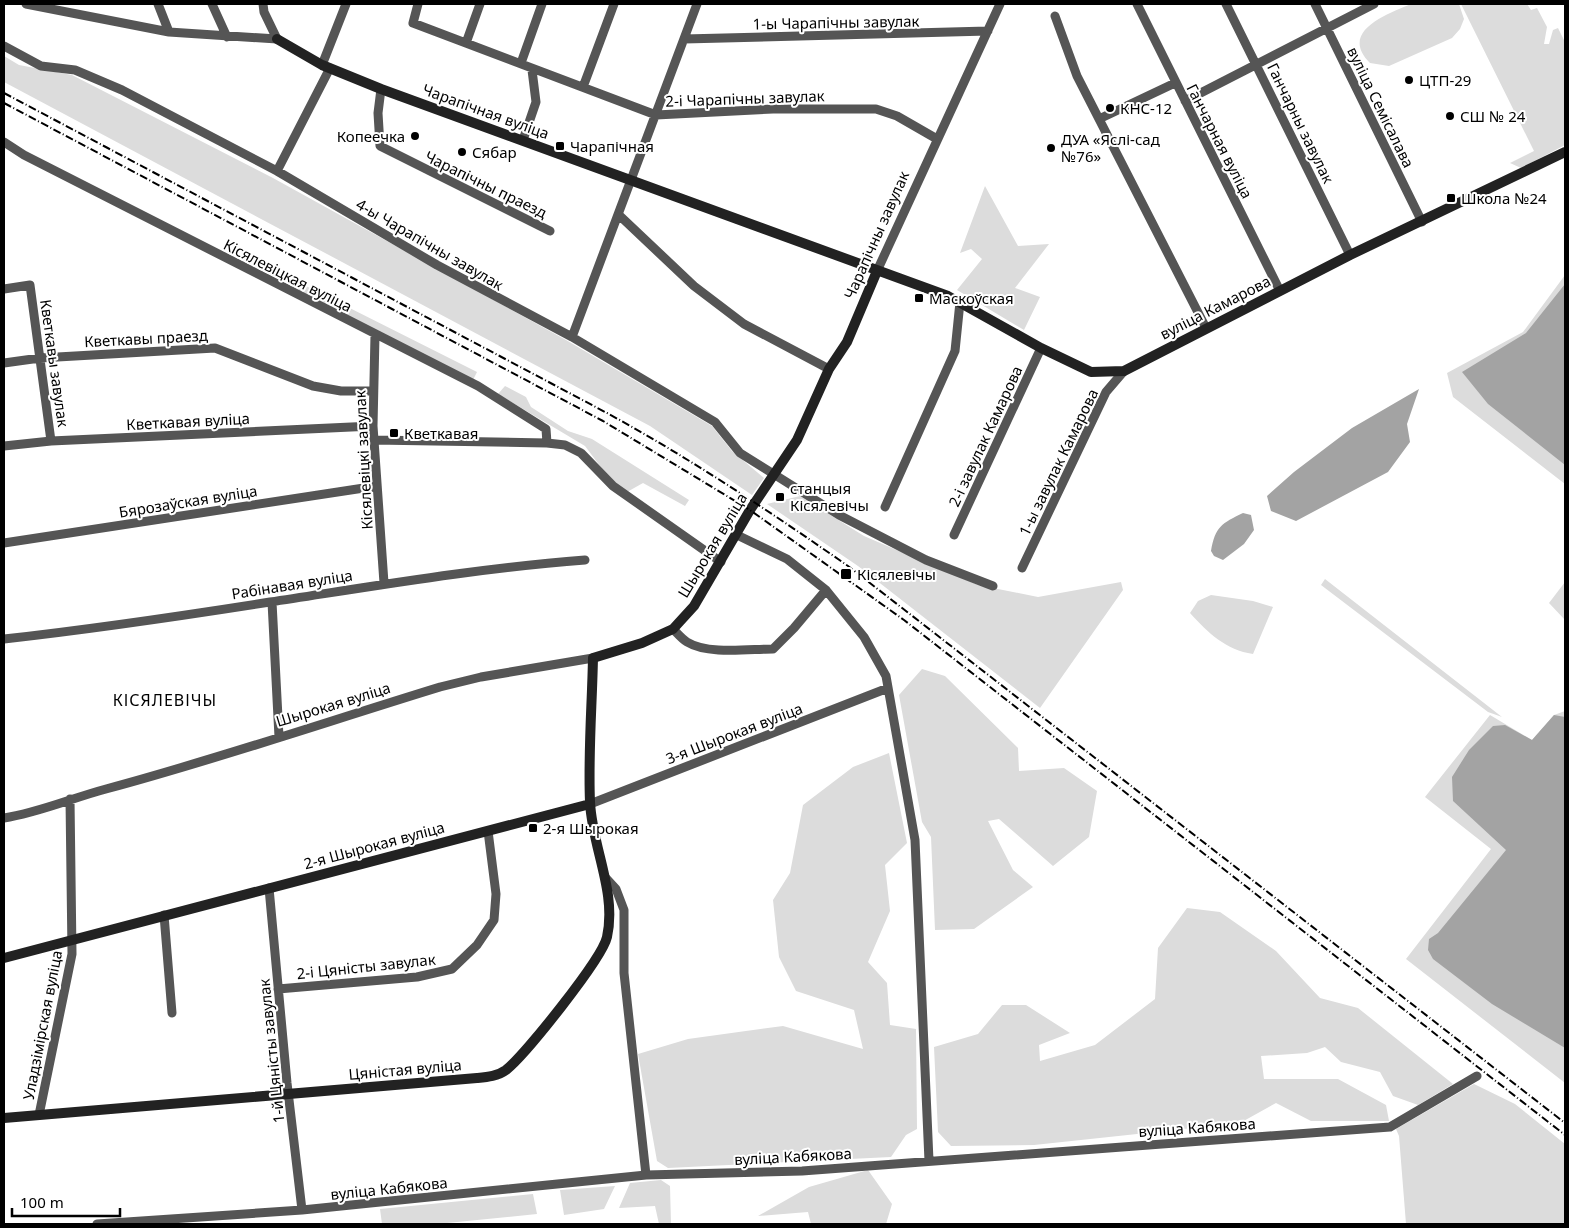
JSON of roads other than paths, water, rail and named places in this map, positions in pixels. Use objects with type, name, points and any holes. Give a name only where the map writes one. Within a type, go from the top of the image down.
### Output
[{"type":"street","name":"Чарапічная вуліца","points":[[26,4],[168,32],[277,39],[326,66],[381,89],[877,270]]},
{"type":"street","points":[[158,4],[168,32]]},
{"type":"street","points":[[212,4],[227,36]]},
{"type":"street","points":[[272,4],[263,8],[277,39]]},
{"type":"street","points":[[277,171],[326,66],[346,4]]},
{"type":"street","name":"2-і Чарапічны завулак","points":[[418,4],[413,23],[522,63],[532,70],[656,115],[773,109],[876,109],[897,116],[936,139]]},
{"type":"street","points":[[466,43],[480,4]]},
{"type":"street","points":[[522,63],[542,4]]},
{"type":"street","points":[[583,87],[614,4]]},
{"type":"street","points":[[572,337],[620,216],[697,4]]},
{"type":"street","name":"Чарапічны завулак","points":[[774,476],[797,440],[829,369],[847,342],[936,139],[1000,4]]},
{"type":"street","name":"Ганчарная вуліца","points":[[1137,4],[1280,290]]},
{"type":"street","name":"Ганчарны завулак","points":[[1226,4],[1350,255]]},
{"type":"street","name":"вуліца Семісалава","points":[[1315,4],[1422,222]]},
{"type":"street","points":[[1185,101],[1374,4]]},
{"type":"street","points":[[1055,16],[1076,76],[1100,119],[1206,328]]},
{"type":"street","name":"1-ы Чарапічны завулак","points":[[684,39],[988,32]]},
{"type":"street","name":"4-ы Чарапічны завулак","points":[[4,46],[40,66],[74,70],[122,90],[277,171],[437,265],[572,337],[715,422],[740,453],[774,476],[888,542],[926,560],[993,586]]},
{"type":"street","points":[[523,140],[536,102],[532,70]]},
{"type":"street","points":[[1100,119],[1175,83]]},
{"type":"street","name":"Чарапічны праезд","points":[[381,89],[378,113],[380,146],[550,231]]},
{"type":"street","name":"Кісялевіцкая вуліца","points":[[4,142],[24,155],[478,386],[546,429],[547,442]]},
{"type":"street","name":"вуліца Камарова","points":[[877,270],[960,302],[1041,348],[1091,372],[1124,371],[1350,255],[1565,152]]},
{"type":"street","points":[[620,216],[694,286],[744,324],[829,369]]},
{"type":"street","name":"Кветкавы завулак","points":[[4,289],[30,285],[52,441]]},
{"type":"street","points":[[885,507],[955,351],[960,302]]},
{"type":"street","name":"Кісялевіцкі завулак","points":[[375,335],[373,426],[384,583]]},
{"type":"street","name":"Кветкавы праезд","points":[[4,363],[40,358],[215,348],[313,386],[341,391],[373,391]]},
{"type":"street","name":"2-і завулак Камарова","points":[[954,535],[1041,348]]},
{"type":"street","name":"1-ы завулак Камарова","points":[[1022,568],[1106,392],[1124,371]]},
{"type":"street","name":"Кветкавая вуліца","points":[[4,446],[52,441],[373,426]]},
{"type":"street","points":[[374,440],[547,442],[565,445],[580,453],[613,486],[722,562]]},
{"type":"street","name":"Шырокая вуліца","points":[[4,818],[20,816],[70,799],[174,771],[440,687],[481,677],[593,658],[642,642],[673,628],[694,606],[722,562],[756,501],[774,476]]},
{"type":"street","name":"Бярозаўская вуліца","points":[[4,543],[377,486]]},
{"type":"street","points":[[737,535],[787,559],[826,590],[864,637],[880,661],[886,676],[915,840],[929,1161]]},
{"type":"street","name":"Рабінавая вуліца","points":[[4,640],[114,626],[384,583],[508,566],[585,560]]},
{"type":"street","points":[[673,628],[686,642],[698,647],[724,650],[773,648],[794,628],[826,590]]},
{"type":"street","points":[[272,602],[279,737]]},
{"type":"street","name":"Цяністая вуліца","points":[[4,1118],[477,1078],[492,1076],[506,1069],[535,1040],[604,947],[609,918],[605,877],[590,804],[593,658]]},
{"type":"street","name":"3-я Шырокая вуліца","points":[[590,804],[888,688]]},
{"type":"street","name":"Уладзімірская вуліца","points":[[39,1115],[72,954],[73,882],[70,799]]},
{"type":"street","name":"2-я Шырокая вуліца","points":[[4,958],[590,804]]},
{"type":"street","name":"2-і Цяністы завулак","points":[[278,989],[416,977],[452,969],[476,945],[494,920],[496,894],[488,831]]},
{"type":"street","points":[[605,877],[616,889],[624,910],[624,973],[646,1175]]},
{"type":"street","name":"1-й Цяністы завулак","points":[[269,888],[288,1094],[302,1210]]},
{"type":"street","points":[[164,915],[172,1013]]},
{"type":"street","name":"вуліца Кабякова","points":[[97,1224],[302,1210],[646,1175],[802,1171],[1390,1128],[1477,1076]]},
{"type":"railway","points":[[4,93],[607,413],[699,467],[759,506],[848,566],[1565,1123]]},
{"type":"railway","points":[[4,103],[603,421],[750,510],[904,620],[1565,1135]]},
{"type":"place","name":"ЦТП-29","points":[[1409,80]]},
{"type":"place","name":"КНС-12","points":[[1110,108]]},
{"type":"place","name":"СШ № 24","points":[[1450,116]]},
{"type":"place","name":"Копеечка","points":[[415,136]]},
{"type":"place","name":"Чарапічная","points":[[560,146]]},
{"type":"place","name":"ДУА «Яслі-сад №76»","points":[[1051,148]]},
{"type":"place","name":"Сябар","points":[[462,152]]},
{"type":"place","name":"Школа №24","points":[[1451,198]]},
{"type":"place","name":"Маскоўская","points":[[919,298]]},
{"type":"place","name":"Кветкавая","points":[[394,433]]},
{"type":"place","name":"станцыя Кісялевічы","points":[[780,497]]},
{"type":"place","name":"Кісялевічы","points":[[846,574]]},
{"type":"place","name":"2-я Шырокая","points":[[533,828]]},
{"type":"district","name":"КІСЯЛЕВІЧЫ","points":[[165,700]]}]
